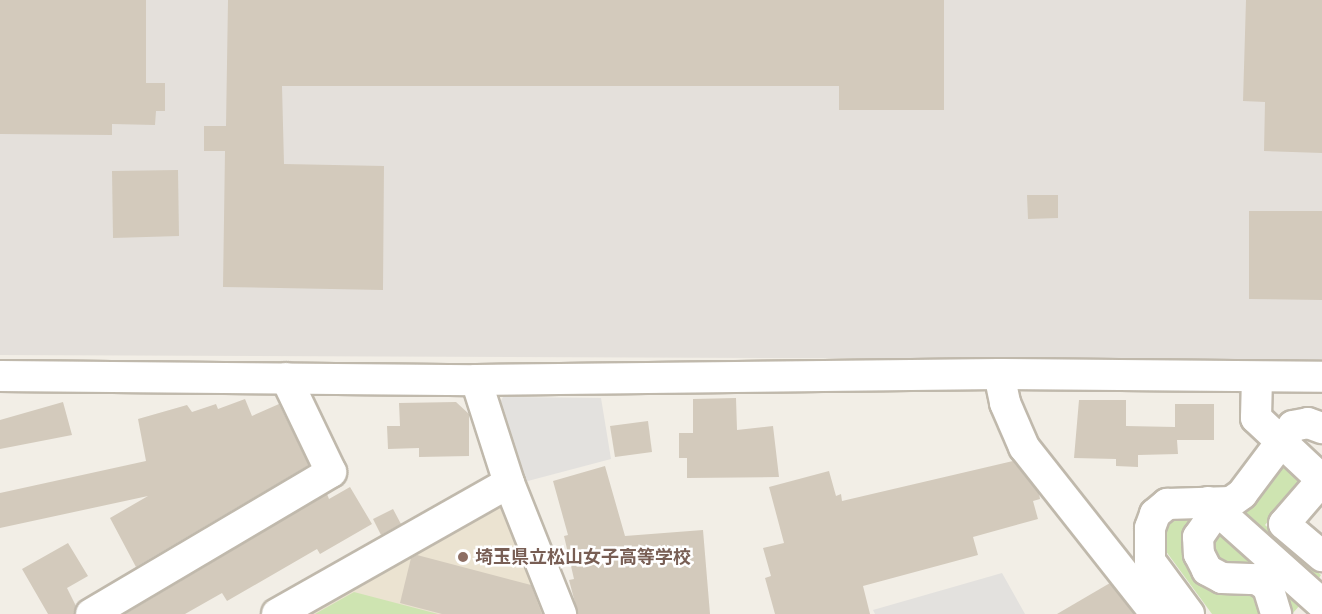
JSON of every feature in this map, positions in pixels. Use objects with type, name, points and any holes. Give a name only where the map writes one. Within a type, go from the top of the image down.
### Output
[{"type":"street","points":[[999,374],[1005,403],[1024,447],[1156,614]]},
{"type":"street","points":[[0,376],[476,380],[999,374],[1322,377]]},
{"type":"street","points":[[1257,377],[1256,418],[1322,480],[1284,524],[1322,556]]},
{"type":"street","points":[[91,614],[331,472],[286,378]]},
{"type":"street","points":[[476,380],[509,483],[561,614]]},
{"type":"street","points":[[1189,614],[1150,561],[1150,528],[1155,514],[1167,504],[1212,506],[1231,501],[1242,494],[1293,426],[1308,423],[1322,428]]},
{"type":"street","points":[[277,614],[509,483]]},
{"type":"street","points":[[1212,506],[1322,604]]},
{"type":"street","points":[[1212,506],[1198,537],[1199,554],[1207,570],[1222,578],[1257,579],[1268,587],[1276,614]]},
{"type":"shaded area","points":[[0,0],[1322,0],[1322,360],[0,355]]},
{"type":"shaded area","points":[[503,397],[601,398],[611,459],[524,482],[497,408]]},
{"type":"shaded area","name":"埼玉県立松山女子高等学校","points":[[503,501],[546,614],[301,614]]},
{"type":"shaded area","points":[[1002,573],[1025,614],[875,614],[873,610]]},
{"type":"green space","points":[[1282,459],[1304,479],[1265,525],[1321,575],[1319,578],[1240,510]]},
{"type":"green space","points":[[1176,515],[1196,515],[1187,538],[1247,582],[1268,614],[1212,614],[1165,550],[1161,531],[1166,522]]},
{"type":"green space","points":[[1211,525],[1301,604],[1292,614],[1284,614],[1214,564]]},
{"type":"green space","points":[[354,592],[438,614],[315,614]]},
{"type":"building","points":[[0,0],[146,0],[146,83],[165,83],[165,111],[156,111],[155,125],[112,124],[112,135],[0,134]]},
{"type":"building","points":[[228,0],[944,0],[944,110],[839,110],[839,86],[282,86],[284,164],[384,166],[383,290],[223,287],[225,151],[204,151],[204,126],[226,126]]},
{"type":"building","points":[[1246,0],[1322,0],[1322,153],[1264,151],[1265,102],[1243,101]]},
{"type":"building","points":[[178,170],[179,236],[113,238],[112,171]]},
{"type":"building","points":[[1027,195],[1058,195],[1058,218],[1028,219]]},
{"type":"building","points":[[1249,211],[1322,211],[1322,300],[1249,299]]},
{"type":"building","points":[[736,398],[737,430],[773,426],[779,477],[687,478],[687,458],[679,458],[679,433],[693,433],[693,399]]},
{"type":"building","points":[[245,399],[252,416],[279,404],[309,465],[136,567],[110,518],[148,496],[0,528],[0,493],[146,461],[138,419],[187,405],[192,412],[216,404],[218,409]]},
{"type":"building","points":[[1079,400],[1126,400],[1126,426],[1175,427],[1175,404],[1214,404],[1214,440],[1177,440],[1178,454],[1138,455],[1138,467],[1116,466],[1116,459],[1074,458]]},
{"type":"building","points":[[63,402],[72,435],[0,449],[0,420]]},
{"type":"building","points":[[456,402],[469,414],[469,456],[419,457],[419,448],[388,449],[387,426],[400,426],[399,403]]},
{"type":"building","points":[[648,421],[652,452],[615,457],[610,426]]},
{"type":"building","points":[[1013,461],[1039,493],[1040,499],[1033,501],[1038,519],[973,537],[978,555],[863,586],[870,614],[775,614],[765,578],[771,576],[763,548],[784,543],[769,487],[829,471],[836,496],[841,494],[842,501]]},
{"type":"building","points":[[605,466],[625,536],[703,530],[710,614],[578,614],[569,580],[574,579],[564,536],[568,535],[553,481]]},
{"type":"building","points":[[350,487],[372,524],[320,554],[317,549],[227,601],[222,593],[185,614],[125,614],[327,494],[329,499]]},
{"type":"building","points":[[393,509],[401,524],[381,535],[373,519]]},
{"type":"building","points":[[68,543],[88,576],[67,588],[76,606],[74,614],[48,614],[22,569]]},
{"type":"building","points":[[417,555],[531,585],[542,614],[442,614],[400,603],[411,558]]},
{"type":"building","points":[[1110,583],[1134,614],[1057,614]]},
{"type":"place","name":"埼玉県立松山女子高等学校","points":[[463,557]]}]
